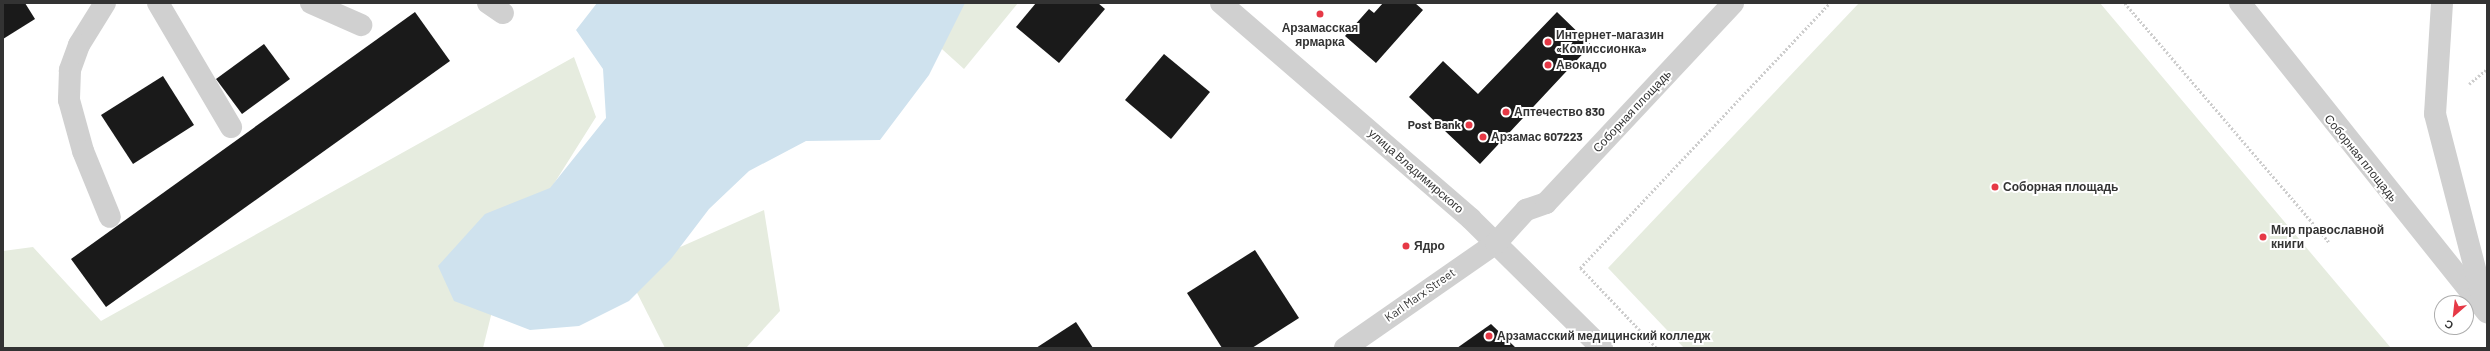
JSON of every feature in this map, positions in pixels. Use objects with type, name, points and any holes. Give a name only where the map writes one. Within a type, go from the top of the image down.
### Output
[{"type":"street","points":[[105,3],[79,45],[70,70],[69,100],[83,151],[110,217]]},
{"type":"street","points":[[158,3],[231,128]]},
{"type":"street","points":[[311,3],[361,25]]},
{"type":"street","name":"улица Владимирского","points":[[1221,3],[1496,243],[1602,348]]},
{"type":"street","name":"Соборная площадь","points":[[1496,243],[1720,3]]},
{"type":"street","name":"Соборная площадь","points":[[1526,210],[1546,203],[1733,3]]},
{"type":"street","name":"Соборная площадь","points":[[2240,3],[2486,311]]},
{"type":"street","name":"Соборная площадь","points":[[2442,3],[2435,114],[2486,311]]},
{"type":"street","name":"Karl Marx Street","points":[[1345,348],[1496,243]]},
{"type":"path","points":[[1656,348],[1580,268],[1830,3]]},
{"type":"path","points":[[2125,3],[2329,242]]},
{"type":"shaded area","points":[[916,3],[1018,3],[964,69],[922,31]]},
{"type":"shaded area","points":[[1859,3],[2100,3],[2391,348],[1684,348],[1608,268]]},
{"type":"shaded area","points":[[574,57],[596,117],[504,263],[483,348],[3,348],[3,251],[33,247],[101,321]]},
{"type":"shaded area","points":[[764,210],[780,311],[746,348],[665,348],[626,271]]},
{"type":"water","points":[[597,3],[965,3],[929,75],[880,140],[806,141],[749,171],[709,209],[671,259],[629,301],[579,326],[530,330],[454,301],[438,266],[485,214],[550,188],[606,118],[603,69],[576,30]]},
{"type":"building","points":[[3,3],[25,3],[35,19],[3,39]]},
{"type":"building","points":[[1036,3],[1098,3],[1105,9],[1059,63],[1016,27]]},
{"type":"building","points":[[1383,3],[1415,3],[1423,10],[1376,63],[1345,36],[1369,9],[1374,13]]},
{"type":"building","points":[[415,12],[450,61],[106,307],[71,259]]},
{"type":"building","points":[[1557,12],[1591,45],[1480,164],[1409,97],[1443,61],[1478,94]]},
{"type":"building","points":[[264,44],[290,79],[242,114],[216,79]]},
{"type":"building","points":[[1164,54],[1210,92],[1171,139],[1125,100]]},
{"type":"building","points":[[163,76],[194,125],[133,164],[101,115]]},
{"type":"building","points":[[1255,250],[1299,318],[1252,348],[1222,348],[1187,293]]},
{"type":"building","points":[[1076,322],[1093,348],[1036,348]]},
{"type":"building","name":"Арзамасский медицинский колледж","points":[[1491,324],[1516,348],[1457,348]]},
{"type":"place","name":"Арзамасская ярмарка","points":[[1320,14]]},
{"type":"place","name":"Интернет-магазин «Комиссионка»","points":[[1548,42]]},
{"type":"place","name":"Авокадо","points":[[1548,65]]},
{"type":"place","name":"Аптечество 830","points":[[1506,112]]},
{"type":"place","name":"Post Bank","points":[[1469,125]]},
{"type":"place","name":"Арзамас 607223","points":[[1483,137]]},
{"type":"place","name":"Соборная площадь","points":[[1995,187]]},
{"type":"place","name":"Мир православной книги","points":[[2263,237]]},
{"type":"place","name":"Ядро","points":[[1406,246]]},
{"type":"place","name":"Арзамасский медицинский колледж","points":[[1489,336]]}]
